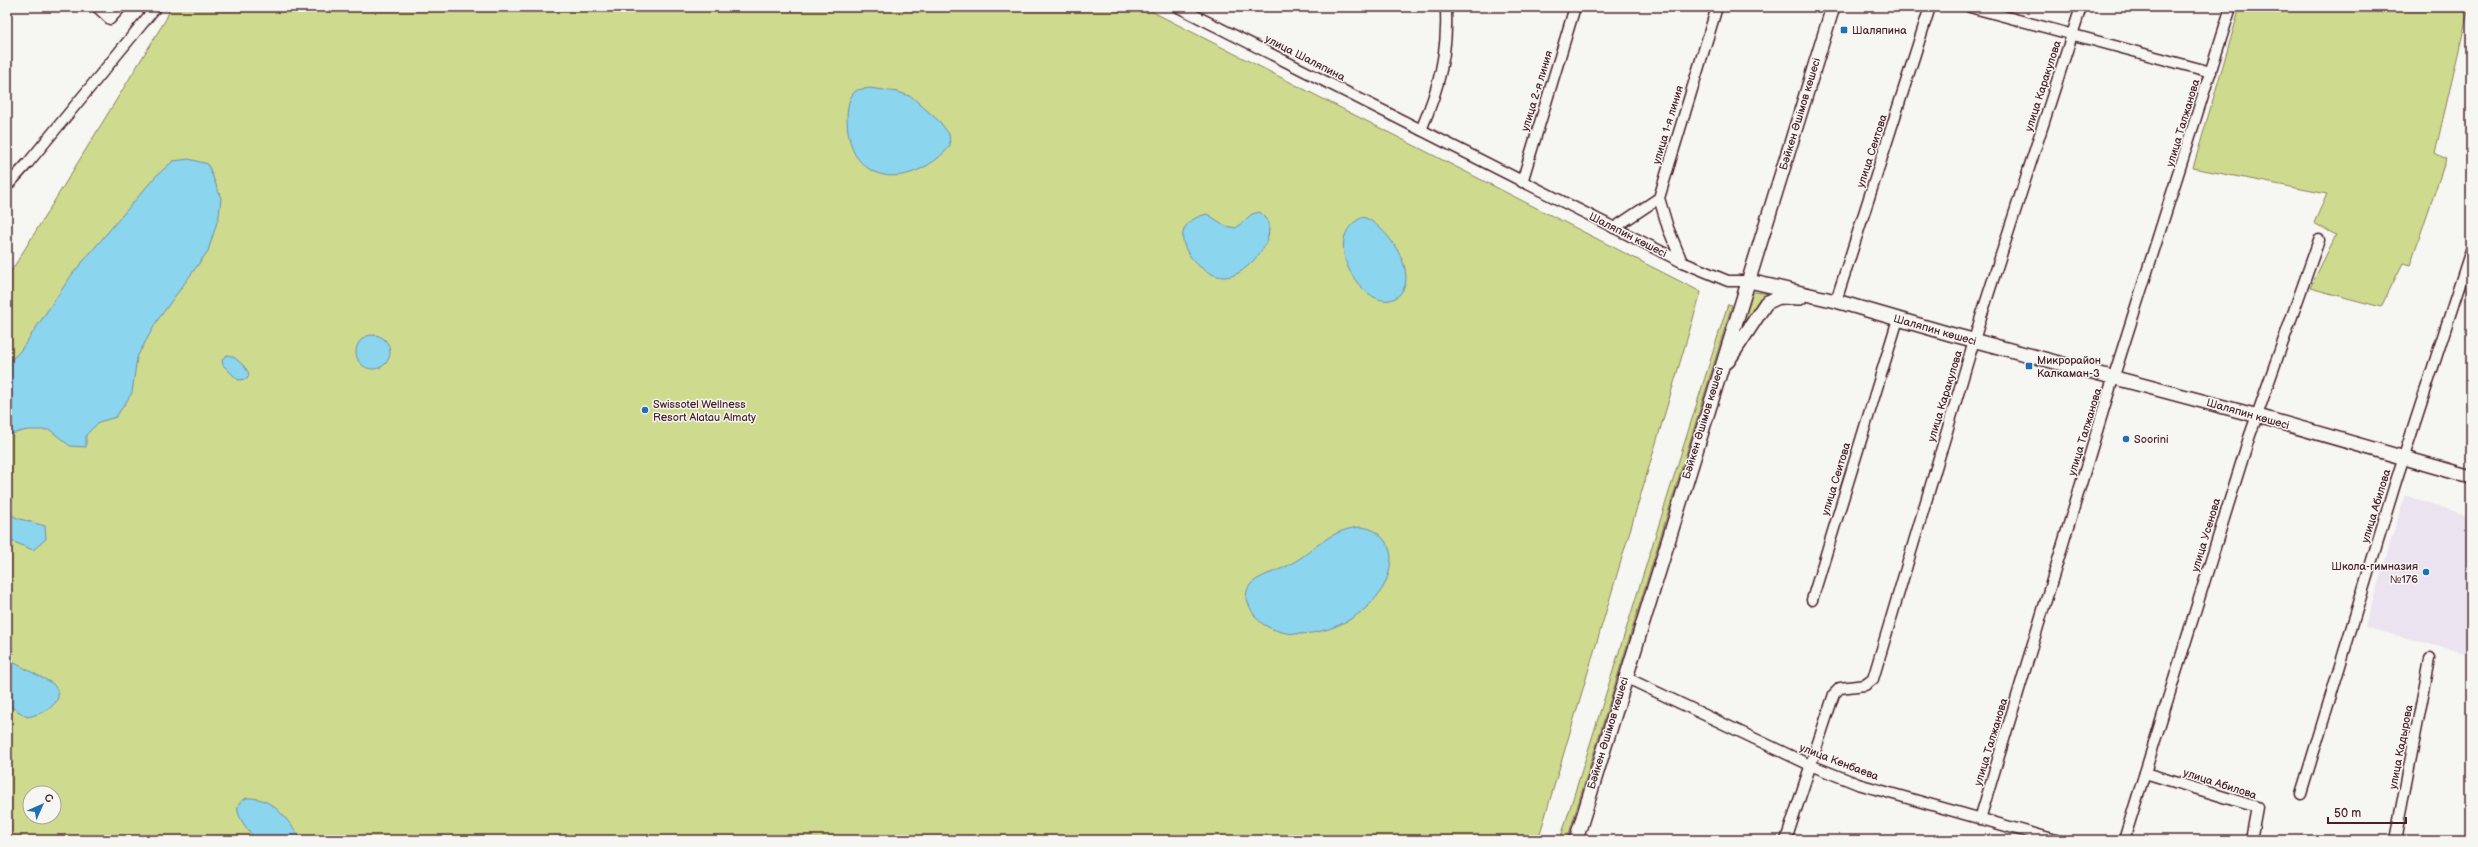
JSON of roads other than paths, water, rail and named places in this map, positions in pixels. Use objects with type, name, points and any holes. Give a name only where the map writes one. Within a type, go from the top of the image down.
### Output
[{"type":"main road","name":"Бәйкен Әшімов көшесі","points":[[1576,840],[1717,377],[1749,280],[1833,7]]},
{"type":"main road","name":"Шаляпин көшесі","points":[[1749,280],[1836,301],[1974,341],[2258,416],[2403,459],[2471,477]]},
{"type":"main road","points":[[1717,377],[1766,303],[1779,297],[1836,301]]},
{"type":"street","points":[[97,7],[110,19],[121,7]]},
{"type":"street","points":[[7,186],[28,163],[156,7]]},
{"type":"street","name":"улица Шаляпина","points":[[1178,7],[1421,130]]},
{"type":"street","points":[[1421,130],[1434,99],[1444,59],[1446,7]]},
{"type":"street","name":"улица 2-я линия","points":[[1522,182],[1575,7]]},
{"type":"street","name":"улица 1-я линия","points":[[1659,198],[1717,7]]},
{"type":"street","name":"улица Сеитова","points":[[1836,301],[1930,7]]},
{"type":"street","points":[[1970,7],[2211,72]]},
{"type":"street","name":"улица Каракулова","points":[[1786,840],[1834,694],[1840,688],[1865,685],[1873,679],[1974,341],[2081,7]]},
{"type":"street","name":"улица Талжанова","points":[[1980,818],[2114,379],[2231,7]]},
{"type":"street","name":"Шаляпин көшесі","points":[[1421,130],[1682,262],[1728,282],[1749,280]]},
{"type":"street","points":[[1614,228],[1659,198],[1668,228],[1682,262]]},
{"type":"street","name":"улица Усенова","points":[[2124,840],[2258,416],[2319,240]]},
{"type":"street","name":"улица Абилова","points":[[2300,794],[2403,459],[2471,250]]},
{"type":"street","name":"улица Сеитова","points":[[1812,600],[1898,319]]},
{"type":"street","name":"улица Кадырова","points":[[2395,840],[2430,659]]},
{"type":"street","name":"улица Кенбаева","points":[[1625,677],[1810,765],[1858,784],[2056,840]]},
{"type":"street","name":"улица Абилова","points":[[2145,773],[2257,807],[2251,840]]},
{"type":"water","points":[[869,88],[898,92],[912,97],[940,122],[949,134],[950,146],[941,156],[930,164],[917,171],[904,175],[891,176],[878,173],[866,167],[856,156],[850,142],[847,112],[852,95],[857,90]]},
{"type":"water","points":[[189,159],[208,164],[221,198],[219,216],[208,251],[157,321],[137,357],[132,393],[116,417],[99,422],[86,435],[86,447],[70,446],[50,430],[27,430],[7,435],[7,364],[21,350],[73,273],[155,177],[173,161]]},
{"type":"water","points":[[1260,212],[1269,223],[1267,239],[1263,248],[1253,261],[1236,274],[1228,277],[1213,275],[1193,260],[1186,250],[1183,239],[1184,229],[1192,220],[1207,214],[1226,226],[1236,228],[1252,214]]},
{"type":"water","points":[[1363,217],[1372,221],[1390,239],[1403,262],[1406,274],[1405,285],[1400,294],[1389,300],[1376,298],[1363,289],[1352,275],[1345,259],[1343,243],[1349,228]]},
{"type":"water","points":[[376,335],[383,337],[388,342],[390,352],[388,362],[383,367],[370,369],[363,367],[358,362],[356,349],[358,342],[363,337]]},
{"type":"water","points":[[227,355],[237,359],[248,372],[249,375],[247,379],[238,380],[223,365],[222,359]]},
{"type":"water","points":[[7,512],[17,518],[45,526],[46,539],[33,550],[7,539]]},
{"type":"water","points":[[1360,527],[1371,529],[1380,535],[1389,547],[1391,560],[1390,567],[1384,585],[1373,601],[1358,614],[1340,625],[1320,631],[1300,634],[1280,632],[1258,620],[1251,610],[1246,597],[1247,590],[1251,584],[1263,576],[1295,561],[1329,537],[1348,529]]},
{"type":"water","points":[[7,659],[52,683],[57,690],[58,695],[53,706],[41,713],[27,717],[7,704]]},
{"type":"water","points":[[247,798],[264,801],[277,809],[299,835],[300,840],[256,840],[240,818],[238,812],[238,806]]},
{"type":"place","name":"Шаляпина","points":[[1844,30]]},
{"type":"place","name":"Микрорайон Калкаман-3","points":[[2029,366]]},
{"type":"place","name":"Swissotel Wellness Resort Alatau Almaty","points":[[645,410]]},
{"type":"place","name":"Soorini","points":[[2126,439]]},
{"type":"place","name":"Школа-гимназия №176","points":[[2426,572]]}]
